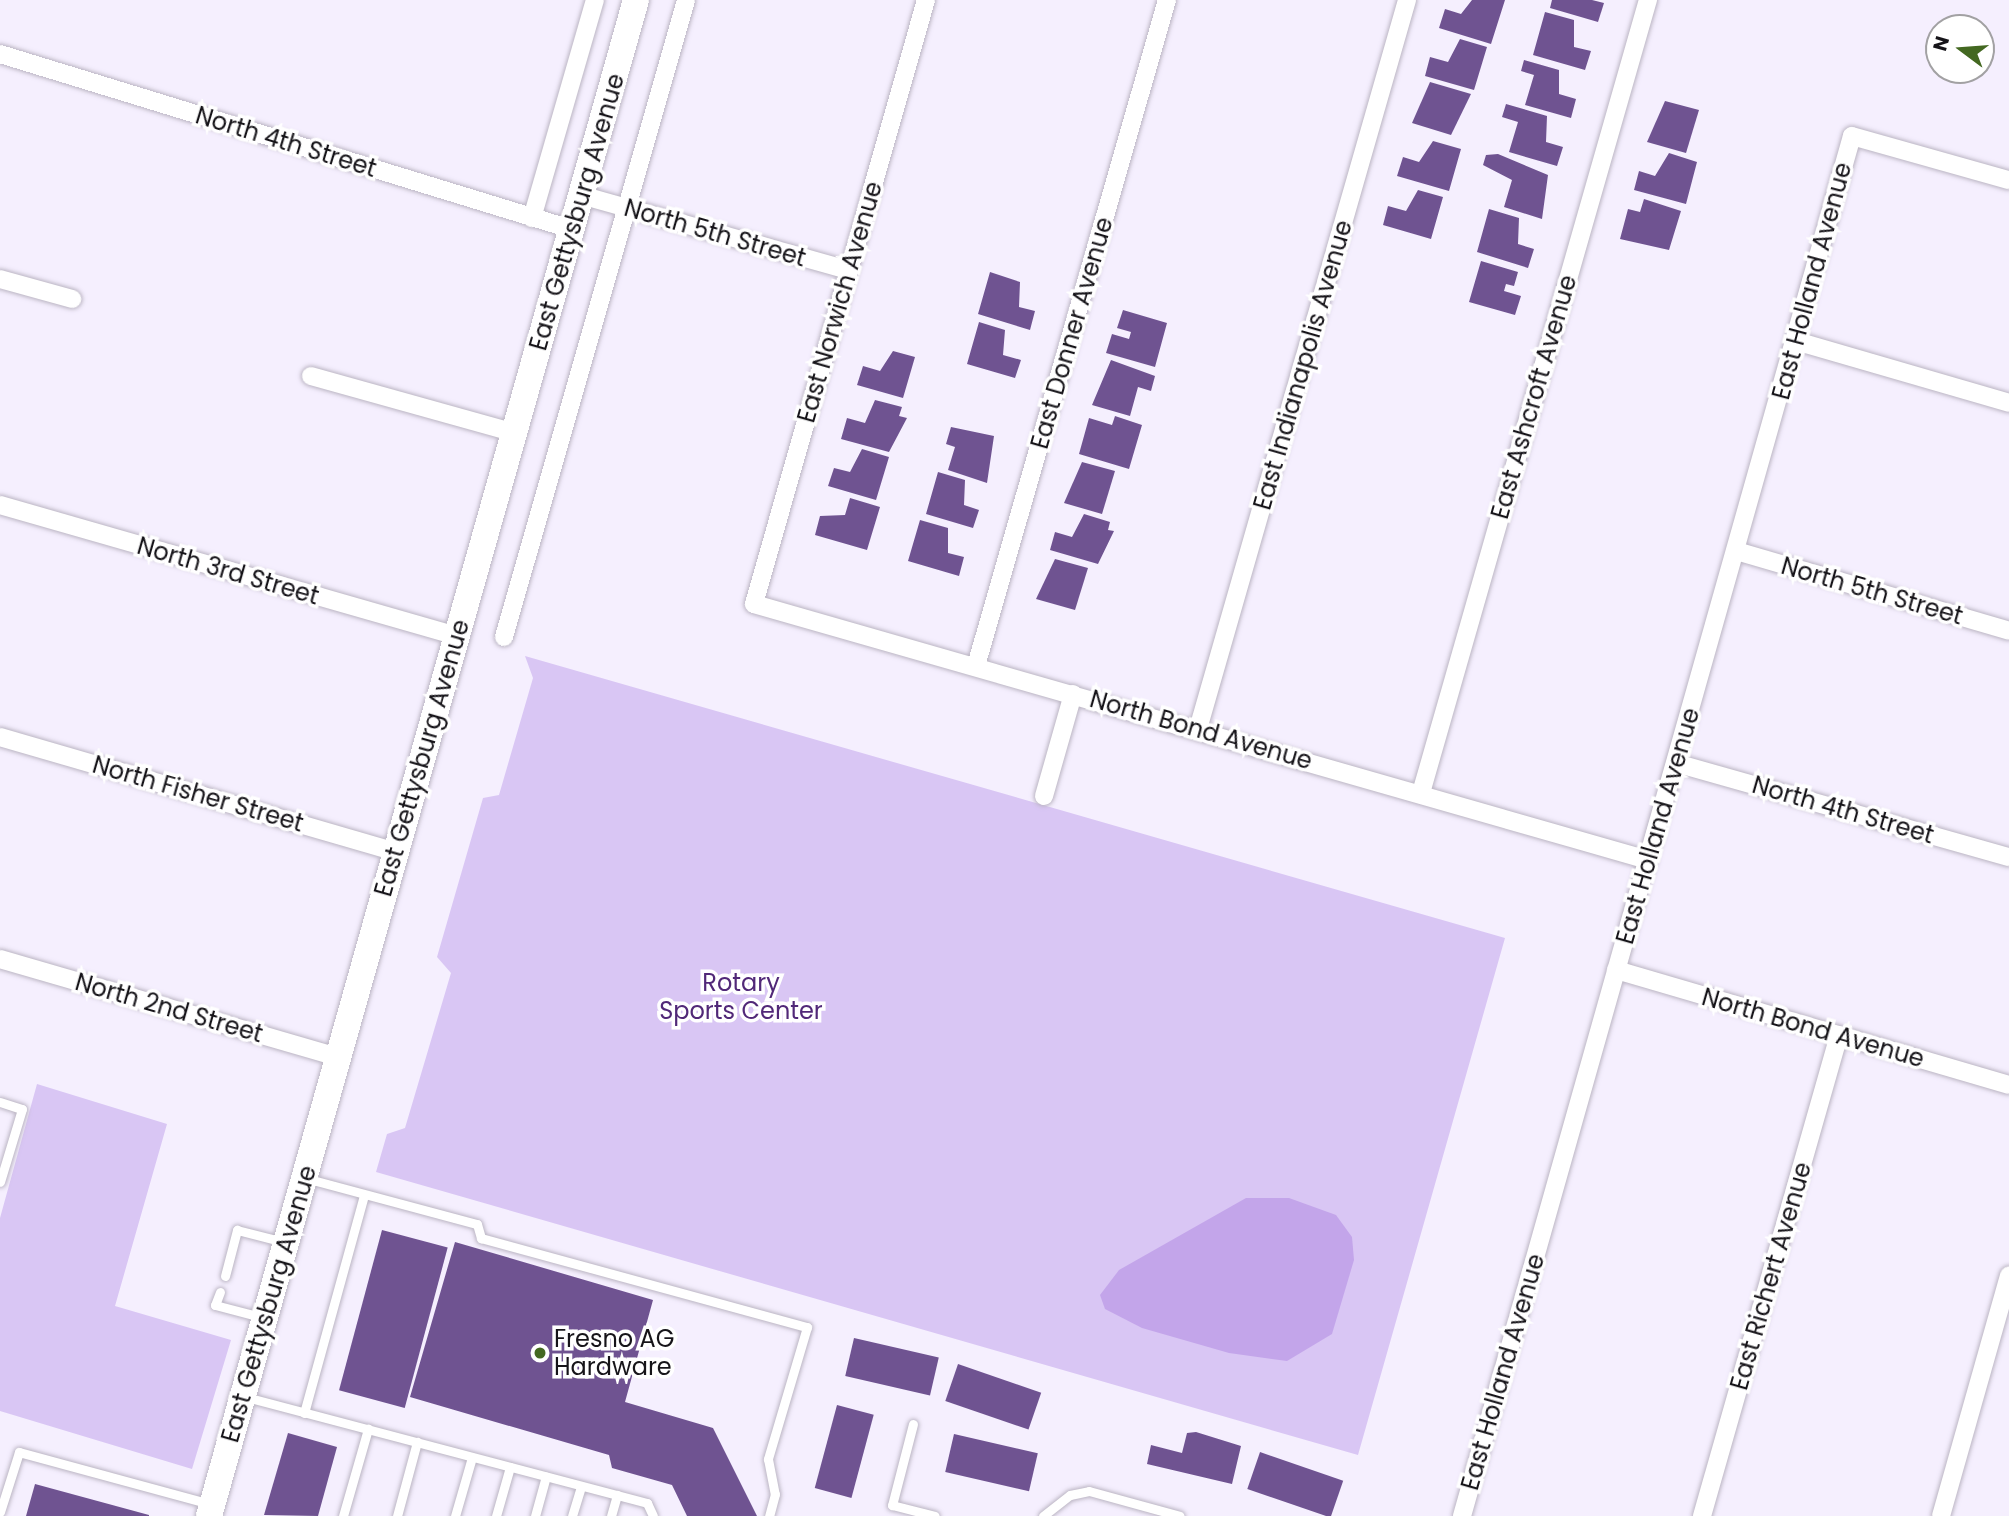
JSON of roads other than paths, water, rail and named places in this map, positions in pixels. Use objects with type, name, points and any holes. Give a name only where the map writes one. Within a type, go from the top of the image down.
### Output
[{"type":"street","name":"East Gettysburg Avenue","points":[[533,218],[595,0]]},
{"type":"street","name":"East Gettysburg Avenue","points":[[504,637],[686,0]]},
{"type":"street","name":"East Norwich Avenue","points":[[754,604],[926,0]]},
{"type":"street","name":"East Donner Avenue","points":[[976,666],[1167,0]]},
{"type":"street","name":"East Indianapolis Avenue","points":[[1198,729],[1407,0]]},
{"type":"street","name":"East Ashcroft Avenue","points":[[1421,793],[1648,0]]},
{"type":"street","name":"East Gettysburg Avenue","points":[[211,1510],[515,433],[581,195],[630,2]]},
{"type":"street","name":"North 4th Street","points":[[0,54],[571,229]]},
{"type":"street","name":"East Holland Avenue","points":[[1462,1516],[1852,136],[2009,180]]},
{"type":"street","name":"North 5th Street","points":[[581,195],[848,270]]},
{"type":"street","points":[[0,279],[72,299]]},
{"type":"street","points":[[1796,341],[2009,403]]},
{"type":"street","points":[[311,376],[515,433]]},
{"type":"street","name":"North 3rd Street","points":[[0,505],[456,636]]},
{"type":"street","name":"North 5th Street","points":[[1736,551],[2009,631]]},
{"type":"street","name":"North Bond Avenue","points":[[754,604],[1648,860]]},
{"type":"street","points":[[1044,796],[1073,694]]},
{"type":"street","name":"North Fisher Street","points":[[0,737],[397,852]]},
{"type":"street","name":"North 4th Street","points":[[1676,763],[2009,857]]},
{"type":"street","name":"North 2nd Street","points":[[0,959],[338,1057]]},
{"type":"street","name":"North Bond Avenue","points":[[1616,970],[2009,1084]]},
{"type":"street","name":"East Richert Avenue","points":[[1702,1516],[1839,1035]]},
{"type":"street","points":[[1941,1516],[2009,1275]]},
{"type":"lane","points":[[0,1102],[22,1109],[0,1182]]},
{"type":"lane","points":[[305,1178],[477,1224],[481,1238],[807,1327],[768,1459],[775,1494],[769,1516]]},
{"type":"lane","points":[[304,1413],[364,1195]]},
{"type":"lane","points":[[225,1276],[237,1230],[287,1243]]},
{"type":"lane","points":[[220,1292],[215,1305],[266,1318]]},
{"type":"lane","points":[[244,1396],[647,1503],[653,1516]]},
{"type":"lane","points":[[912,1424],[892,1505],[935,1516]]},
{"type":"lane","points":[[343,1516],[368,1429]]},
{"type":"lane","points":[[397,1516],[417,1442]]},
{"type":"lane","points":[[0,1512],[19,1452],[211,1510]]},
{"type":"lane","points":[[455,1516],[472,1457]]},
{"type":"lane","points":[[496,1516],[510,1467]]},
{"type":"lane","points":[[535,1516],[546,1476]]},
{"type":"lane","points":[[572,1516],[581,1486]]},
{"type":"lane","points":[[1043,1516],[1070,1495],[1088,1491],[1180,1516]]},
{"type":"lane","points":[[611,1516],[617,1495]]},
{"type":"place","name":"Fresno AG Hardware","points":[[540,1353]]},
{"type":"park label","name":"Rotary Sports Center","points":[[741,997]]}]
